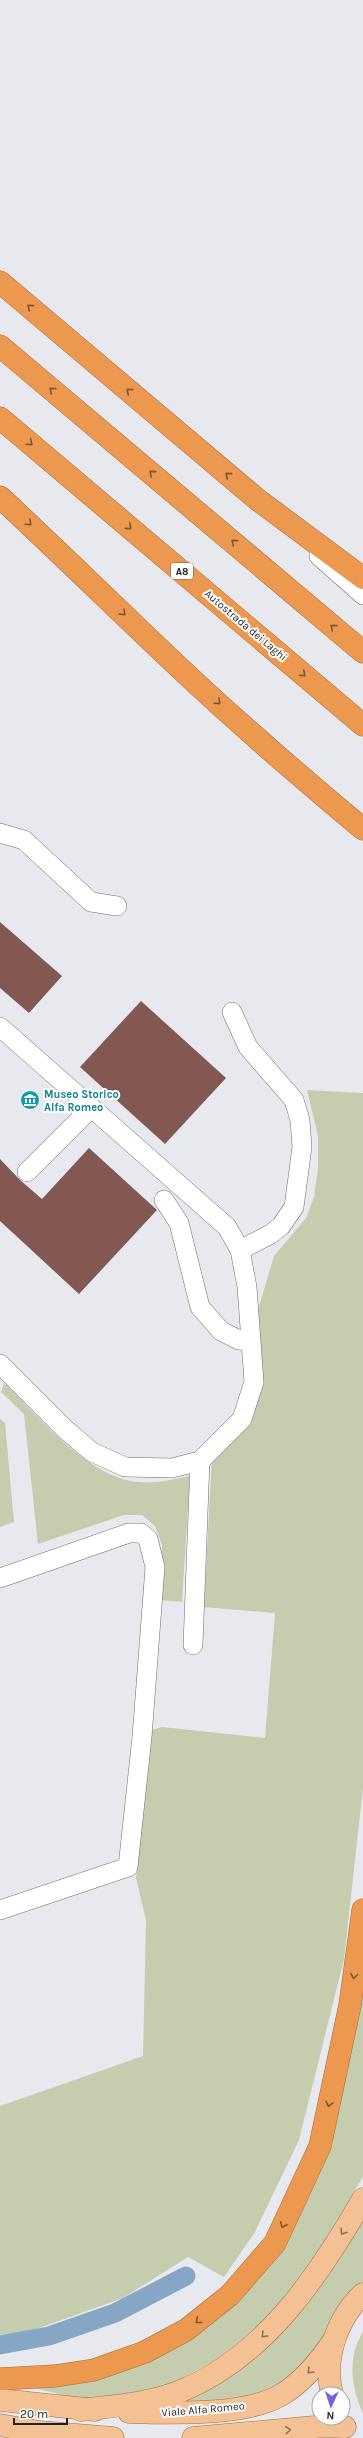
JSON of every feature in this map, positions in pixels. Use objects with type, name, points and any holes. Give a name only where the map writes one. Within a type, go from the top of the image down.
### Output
[{"type":"highway","points":[[0,282],[258,500],[363,578]]},
{"type":"highway","points":[[0,346],[363,652]]},
{"type":"highway","name":"Autostrada dei Laghi","points":[[0,418],[363,725]]},
{"type":"highway","points":[[0,497],[169,658],[304,780],[363,829]]},
{"type":"highway","points":[[304,780],[363,839]]},
{"type":"highway","points":[[0,2378],[55,2376],[94,2370],[145,2352],[186,2330],[230,2295],[274,2243],[320,2146],[350,2005],[363,1910]]},
{"type":"main road","points":[[80,2410],[135,2404],[181,2391],[220,2370],[254,2345],[290,2309],[309,2284],[363,2199]]},
{"type":"main road","points":[[331,2386],[330,2366],[334,2340],[346,2314],[363,2294]]},
{"type":"main road","name":"Viale Alfa Romeo","points":[[0,2400],[80,2410],[173,2413],[258,2404],[280,2396],[297,2384],[323,2357],[334,2340]]},
{"type":"main road","points":[[0,2425],[39,2432],[113,2438]]},
{"type":"main road","points":[[193,2438],[326,2426],[347,2428]]},
{"type":"lane","points":[[258,500],[363,595]]},
{"type":"lane","points":[[0,833],[24,840],[91,902],[117,906]]},
{"type":"lane","points":[[232,1012],[248,1047],[294,1100],[300,1120],[302,1147],[294,1207],[281,1226],[271,1234],[240,1250]]},
{"type":"lane","points":[[0,1027],[227,1227],[240,1250],[247,1286],[254,1382],[242,1419],[200,1461],[172,1468],[125,1467],[92,1452],[65,1429],[0,1364]]},
{"type":"lane","points":[[27,1172],[92,1108]]},
{"type":"lane","points":[[164,1200],[179,1222],[200,1307],[221,1331],[239,1340],[250,1341]]},
{"type":"lane","points":[[193,1645],[200,1461]]},
{"type":"lane","points":[[0,1578],[129,1532],[141,1533],[148,1538],[155,1567],[142,1737],[128,1867],[0,1910]]},
{"type":"green space","points":[[307,1090],[363,1093],[363,1788],[344,1959],[299,2140],[255,2232],[224,2277],[188,2257],[123,2298],[31,2331],[0,2335],[0,2106],[143,2056],[146,1920],[136,1878],[149,1731],[162,1727],[265,1738],[275,1613],[204,1607],[212,1457],[246,1420],[253,1327],[274,1256],[306,1218],[314,1197],[318,1168],[318,1136]]},
{"type":"green space","points":[[4,1383],[48,1428],[83,1458],[101,1469],[120,1478],[138,1482],[158,1482],[190,1476],[182,1602],[160,1600],[162,1545],[155,1526],[142,1515],[124,1515],[38,1544],[24,1414],[1,1392]]},
{"type":"green space","points":[[0,1419],[5,1423],[14,1522],[0,1527]]},
{"type":"green space","points":[[363,1970],[363,2177],[310,2265],[282,2302],[247,2337],[214,2361],[177,2381],[133,2393],[78,2399],[31,2387],[148,2360],[281,2247]]},
{"type":"green space","points":[[363,2217],[363,2282],[347,2300],[330,2329],[309,2358],[296,2372],[282,2384],[262,2393],[224,2400],[172,2404],[225,2378]]},
{"type":"green space","points":[[363,2332],[363,2414],[356,2394],[352,2373],[354,2352]]},
{"type":"building","points":[[0,922],[62,976],[29,1013],[0,988]]},
{"type":"building","points":[[141,1001],[226,1078],[165,1144],[80,1067]]},
{"type":"building","points":[[89,1148],[157,1210],[79,1294],[0,1221],[0,1159],[20,1180],[42,1199]]},
{"type":"waterway","points":[[0,2345],[49,2336],[115,2313],[186,2276]]},
{"type":"place","name":"Museo Storico Alfa Romeo","points":[[30,1100]]}]
